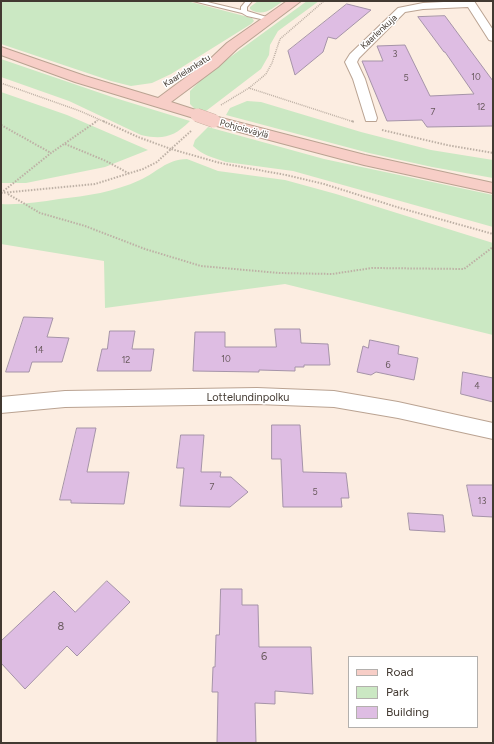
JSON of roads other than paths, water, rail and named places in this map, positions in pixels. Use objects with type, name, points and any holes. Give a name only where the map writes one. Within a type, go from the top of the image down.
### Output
[{"type":"main road","name":"Kaarlelankatu","points":[[159,104],[213,64],[232,46],[296,1]]},
{"type":"main road","name":"Kaarlelankatu","points":[[144,99],[201,61],[232,46]]},
{"type":"main road","name":"Pohjoisväylä","points":[[1,51],[159,104],[195,122],[215,115],[364,160],[493,188]]},
{"type":"street","points":[[470,3],[493,38]]},
{"type":"street","name":"Kaarlenkuja","points":[[371,122],[359,79],[351,62],[354,56],[402,10],[423,6],[470,3]]},
{"type":"street","name":"Lottelundinpolku","points":[[1,405],[65,399],[257,396],[334,399],[398,410],[493,431]]},
{"type":"lane","points":[[196,1],[270,19]]},
{"type":"lane","points":[[244,12],[244,7],[249,1]]}]
